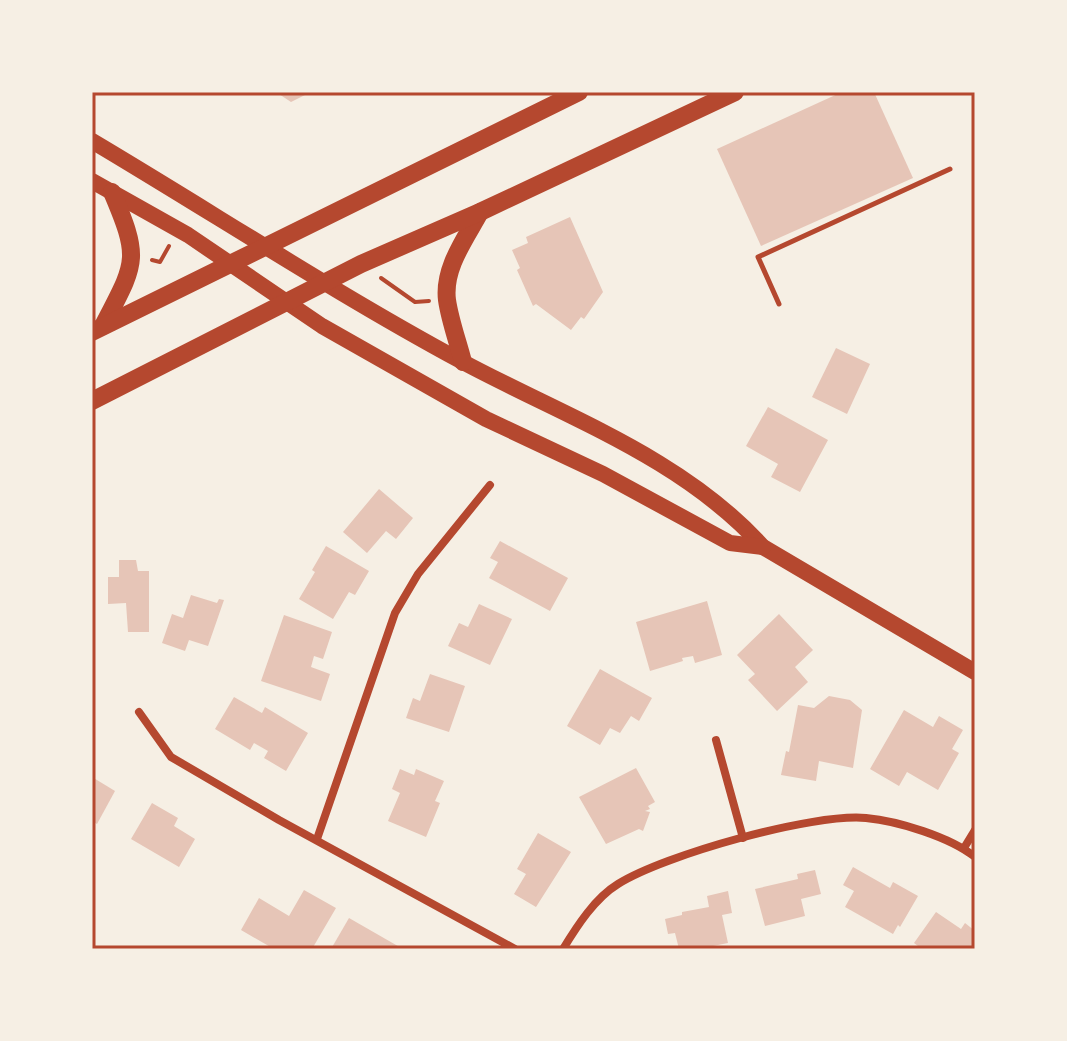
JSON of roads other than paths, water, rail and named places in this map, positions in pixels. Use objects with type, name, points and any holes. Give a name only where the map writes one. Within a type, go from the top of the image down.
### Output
[{"type":"main road","points":[[98,329],[579,92]]},
{"type":"main road","points":[[92,401],[326,282],[735,92]]},
{"type":"main road","points":[[92,141],[463,362],[592,425],[663,465],[742,523],[763,547],[975,672]]},
{"type":"main road","points":[[92,181],[188,235],[322,326],[486,419],[603,474],[730,543],[763,547]]},
{"type":"main road","points":[[98,329],[128,278],[133,258],[128,230],[112,192]]},
{"type":"main road","points":[[463,362],[447,299],[448,283],[457,255],[480,212]]},
{"type":"street","points":[[317,839],[395,613],[418,574],[490,485]]},
{"type":"street","points":[[139,712],[171,757],[515,949]]},
{"type":"street","points":[[716,740],[743,838]]},
{"type":"street","points":[[563,949],[582,920],[616,885],[653,867],[743,838],[812,822],[865,818],[914,829],[964,848],[975,857]]},
{"type":"street","points":[[964,848],[975,830]]},
{"type":"lane","points":[[779,304],[758,257],[950,169]]}]
